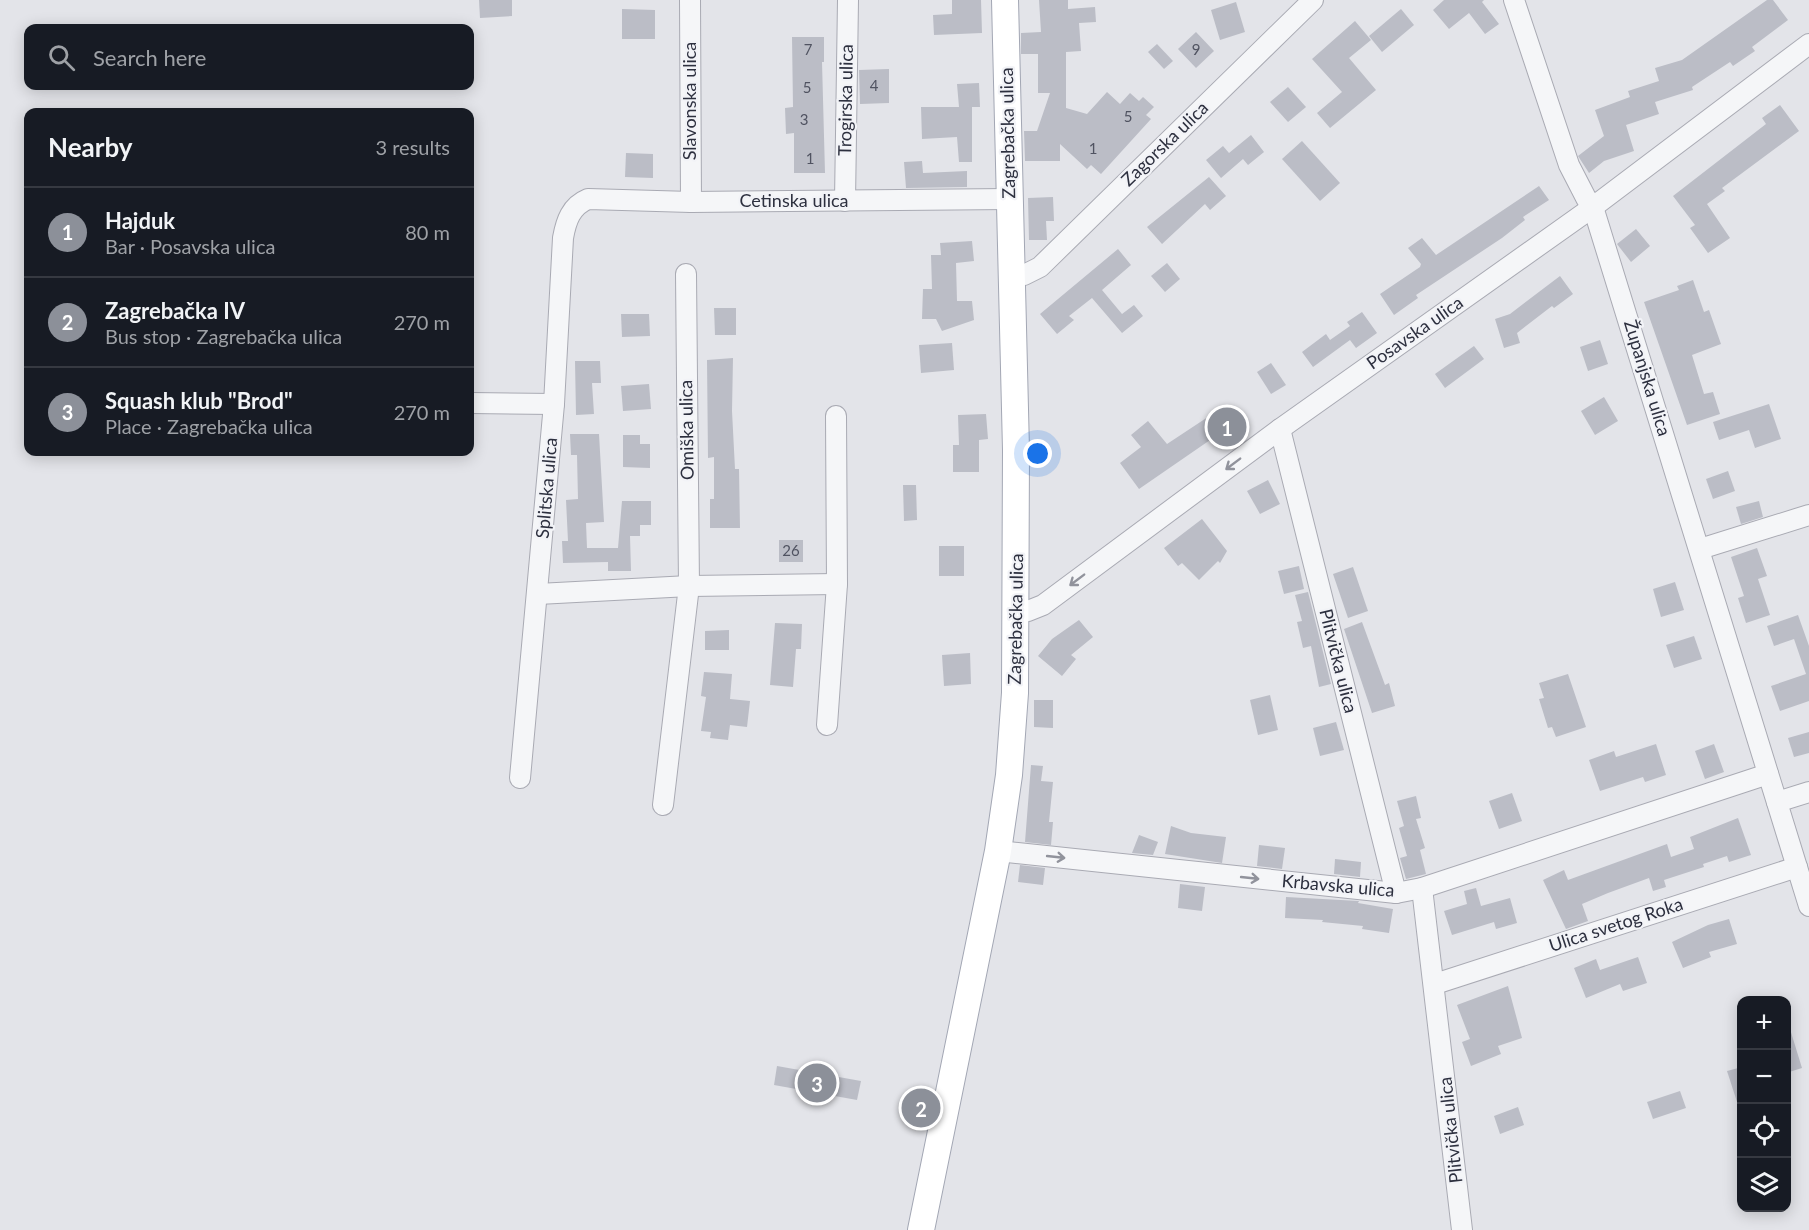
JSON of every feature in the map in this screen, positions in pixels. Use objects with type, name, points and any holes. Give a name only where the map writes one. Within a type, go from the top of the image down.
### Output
[{"type":"main road","name":"Zagrebačka ulica","points":[[921,1230],[998,851],[1009,775],[1017,612],[1005,0]]},
{"type":"street","name":"Slavonska ulica","points":[[690,0],[691,202]]},
{"type":"street","name":"Trogirska ulica","points":[[845,201],[848,0]]},
{"type":"street","name":"Zagorska ulica","points":[[1011,276],[1024,275],[1040,267],[1312,0]]},
{"type":"street","name":"Županjska ulica","points":[[1514,0],[1569,165],[1593,207],[1809,906]]},
{"type":"street","name":"Posavska ulica","points":[[1017,612],[1028,611],[1043,605],[1280,429],[1593,207],[1809,44]]},
{"type":"street","name":"Cetinska ulica","points":[[580,203],[588,200],[691,202],[1009,199]]},
{"type":"street","name":"Splitska ulica","points":[[520,778],[554,404],[563,238],[566,222],[580,203]]},
{"type":"street","name":"Omiška ulica","points":[[663,805],[689,586],[686,274]]},
{"type":"street","points":[[474,403],[554,404]]},
{"type":"street","points":[[828,725],[837,584],[836,416]]},
{"type":"street","name":"Plitvička ulica","points":[[1280,429],[1396,893]]},
{"type":"street","points":[[1700,549],[1809,514]]},
{"type":"street","points":[[538,594],[689,586],[837,584]]},
{"type":"street","name":"Krbavska ulica","points":[[998,851],[1396,893],[1422,888],[1768,774]]},
{"type":"street","points":[[1777,802],[1809,792]]},
{"type":"street","name":"Ulica svetog Roka","points":[[1435,984],[1797,867]]},
{"type":"street","name":"Plitvička ulica","points":[[1422,888],[1462,1230]]},
{"type":"building","points":[[479,0],[512,0],[512,16],[480,18]]},
{"type":"building","points":[[952,0],[981,0],[982,33],[934,35],[933,15],[952,14]]},
{"type":"building","points":[[1039,0],[1068,0],[1068,9],[1095,7],[1096,22],[1079,23],[1081,51],[1066,52],[1066,108],[1087,114],[1107,92],[1120,104],[1130,93],[1139,101],[1143,97],[1154,107],[1146,115],[1151,119],[1101,174],[1091,165],[1087,169],[1060,144],[1060,161],[1025,161],[1024,131],[1037,131],[1050,93],[1038,93],[1038,54],[1021,54],[1021,33],[1041,32]]},
{"type":"building","points":[[1444,0],[1484,0],[1482,2],[1499,24],[1485,34],[1469,13],[1449,29],[1433,10]]},
{"type":"building","points":[[1767,0],[1773,0],[1788,20],[1752,47],[1755,51],[1733,66],[1730,62],[1692,87],[1693,90],[1655,102],[1659,114],[1626,125],[1634,151],[1604,161],[1589,173],[1578,156],[1604,136],[1595,110],[1630,97],[1628,91],[1659,81],[1655,68],[1682,60]]},
{"type":"building","points":[[1236,2],[1245,32],[1220,40],[1211,10]]},
{"type":"building","points":[[622,9],[655,10],[655,39],[622,39]]},
{"type":"building","points":[[1401,9],[1414,25],[1382,52],[1369,36]]},
{"type":"building","points":[[1355,21],[1371,40],[1349,58],[1376,90],[1330,128],[1317,113],[1342,92],[1312,59]]},
{"type":"building","points":[[1196,32],[1214,51],[1196,68],[1178,49]]},
{"type":"building","points":[[792,37],[824,37],[824,62],[822,62],[825,173],[794,173],[794,133],[786,134],[785,108],[793,107]]},
{"type":"building","points":[[1157,44],[1173,61],[1164,69],[1148,52]]},
{"type":"building","points":[[889,69],[889,103],[860,104],[859,70]]},
{"type":"building","points":[[979,83],[980,107],[972,107],[972,162],[959,162],[957,137],[922,139],[921,107],[959,107],[957,84]]},
{"type":"building","points":[[1288,87],[1306,107],[1288,122],[1270,102]]},
{"type":"building","points":[[1780,105],[1799,131],[1722,188],[1725,191],[1707,204],[1730,238],[1708,253],[1690,228],[1695,225],[1673,196],[1766,124],[1762,118]]},
{"type":"building","points":[[1251,135],[1264,152],[1248,165],[1243,159],[1221,178],[1206,160],[1223,146],[1229,153]]},
{"type":"building","points":[[1302,141],[1340,183],[1320,201],[1282,159]]},
{"type":"building","points":[[626,153],[653,154],[653,178],[625,177]]},
{"type":"building","points":[[922,161],[923,173],[967,171],[967,187],[906,188],[904,162]]},
{"type":"building","points":[[1209,177],[1226,196],[1210,210],[1205,204],[1162,244],[1147,227]]},
{"type":"building","points":[[1539,186],[1549,200],[1523,217],[1525,220],[1502,238],[1416,295],[1418,298],[1394,315],[1380,294],[1420,267],[1421,264],[1408,248],[1422,238],[1436,255]]},
{"type":"building","points":[[1053,197],[1054,221],[1046,221],[1047,240],[1029,240],[1028,198]]},
{"type":"building","points":[[1636,229],[1650,246],[1631,262],[1617,244]]},
{"type":"building","points":[[972,241],[974,261],[956,263],[957,301],[972,301],[974,320],[942,331],[936,319],[922,319],[923,289],[932,289],[931,255],[941,255],[940,243]]},
{"type":"building","points":[[1118,249],[1131,265],[1102,290],[1122,314],[1134,305],[1143,316],[1122,333],[1092,298],[1069,316],[1074,320],[1057,334],[1040,314]]},
{"type":"building","points":[[1167,263],[1180,279],[1165,292],[1151,276]]},
{"type":"building","points":[[1560,276],[1573,294],[1554,308],[1552,306],[1517,333],[1520,343],[1504,348],[1495,319],[1510,314]]},
{"type":"building","points":[[1693,280],[1704,312],[1709,310],[1721,344],[1692,355],[1704,394],[1713,392],[1720,414],[1687,425],[1644,302],[1679,290],[1677,286]]},
{"type":"building","points":[[714,308],[736,308],[736,335],[715,335]]},
{"type":"building","points":[[1362,312],[1377,333],[1356,348],[1350,340],[1313,367],[1302,352],[1326,334],[1330,340],[1350,326],[1347,322]]},
{"type":"building","points":[[621,314],[649,314],[650,336],[622,337]]},
{"type":"building","points":[[1600,340],[1608,364],[1588,371],[1580,347]]},
{"type":"building","points":[[952,343],[954,370],[921,373],[919,345]]},
{"type":"building","points":[[1474,346],[1484,359],[1445,388],[1435,374]]},
{"type":"building","points":[[733,358],[732,411],[735,469],[739,469],[740,528],[710,528],[710,499],[714,499],[714,457],[708,458],[707,360]]},
{"type":"building","points":[[575,361],[600,361],[601,383],[592,383],[594,414],[576,415]]},
{"type":"building","points":[[1271,363],[1286,385],[1271,394],[1257,372]]},
{"type":"building","points":[[649,384],[651,409],[623,411],[621,386]]},
{"type":"building","points":[[1604,397],[1618,421],[1595,435],[1581,411]]},
{"type":"building","points":[[1769,404],[1781,439],[1755,448],[1749,430],[1719,440],[1713,422]]},
{"type":"building","points":[[1220,409],[1233,428],[1215,441],[1213,438],[1139,489],[1120,463],[1141,447],[1131,435],[1148,421],[1167,444]]},
{"type":"building","points":[[986,414],[988,439],[979,440],[979,472],[953,472],[953,445],[959,445],[958,415]]},
{"type":"building","points":[[570,434],[599,434],[604,522],[586,523],[587,548],[618,548],[622,501],[651,501],[651,525],[640,525],[640,536],[630,536],[631,571],[608,571],[608,562],[563,563],[562,541],[568,541],[566,500],[578,499],[577,455],[571,455]]},
{"type":"building","points":[[623,435],[640,435],[640,444],[650,444],[650,468],[623,467]]},
{"type":"building","points":[[1728,471],[1735,491],[1713,499],[1706,479]]},
{"type":"building","points":[[1268,480],[1280,504],[1260,514],[1247,491]]},
{"type":"building","points":[[903,485],[916,485],[917,520],[904,521]]},
{"type":"building","points":[[1759,501],[1763,517],[1741,524],[1736,507]]},
{"type":"building","points":[[1202,519],[1227,551],[1220,563],[1218,561],[1199,580],[1182,563],[1178,566],[1164,548]]},
{"type":"building","points":[[779,540],[803,540],[803,562],[779,562]]},
{"type":"building","points":[[939,546],[964,546],[964,576],[939,576]]},
{"type":"building","points":[[1757,548],[1767,576],[1758,579],[1770,615],[1746,623],[1738,598],[1744,596],[1731,557]]},
{"type":"building","points":[[1299,566],[1304,589],[1284,594],[1278,571]]},
{"type":"building","points":[[1353,567],[1368,611],[1348,618],[1333,574]]},
{"type":"building","points":[[1675,582],[1684,610],[1661,617],[1653,589]]},
{"type":"building","points":[[1308,592],[1331,684],[1319,687],[1311,646],[1303,648],[1297,622],[1302,621],[1295,595]]},
{"type":"building","points":[[1798,615],[1809,646],[1809,701],[1780,711],[1771,686],[1806,674],[1794,639],[1774,646],[1767,626]]},
{"type":"building","points":[[1079,620],[1093,637],[1071,655],[1076,659],[1062,676],[1038,656],[1052,639]]},
{"type":"building","points":[[1362,622],[1385,685],[1389,683],[1395,706],[1372,713],[1344,629]]},
{"type":"building","points":[[775,623],[802,624],[801,649],[796,649],[793,687],[770,685]]},
{"type":"building","points":[[729,630],[729,650],[705,650],[705,631]]},
{"type":"building","points":[[1694,636],[1702,659],[1674,668],[1666,645]]},
{"type":"building","points":[[970,653],[971,684],[944,686],[942,655]]},
{"type":"building","points":[[704,672],[732,674],[730,699],[750,701],[747,727],[730,725],[728,740],[710,738],[711,732],[701,731],[706,697],[701,696]]},
{"type":"building","points":[[1568,674],[1586,727],[1556,737],[1552,727],[1548,728],[1539,699],[1544,698],[1539,683]]},
{"type":"building","points":[[1270,695],[1278,730],[1258,735],[1250,700]]},
{"type":"building","points":[[1034,700],[1053,700],[1053,728],[1034,727]]},
{"type":"building","points":[[1336,722],[1344,750],[1320,756],[1313,728]]},
{"type":"building","points":[[1809,732],[1809,753],[1794,757],[1788,738]]},
{"type":"building","points":[[1656,744],[1666,775],[1645,782],[1643,777],[1600,791],[1589,760],[1614,751],[1616,757]]},
{"type":"building","points":[[1714,744],[1724,772],[1705,779],[1695,751]]},
{"type":"building","points":[[1031,765],[1043,766],[1041,781],[1053,782],[1049,822],[1053,822],[1051,845],[1025,842]]},
{"type":"building","points":[[1512,793],[1522,821],[1499,829],[1489,801]]},
{"type":"building","points":[[1416,796],[1421,818],[1416,819],[1425,848],[1420,850],[1426,874],[1406,879],[1400,858],[1407,856],[1399,828],[1404,826],[1397,801]]},
{"type":"building","points":[[1738,818],[1751,855],[1729,862],[1727,856],[1703,864],[1704,867],[1664,880],[1666,887],[1653,891],[1649,878],[1608,893],[1582,904],[1588,921],[1566,929],[1543,880],[1564,870],[1568,880],[1667,844],[1671,857],[1694,849],[1690,837]]},
{"type":"building","points":[[1171,826],[1191,833],[1226,837],[1222,863],[1165,854]]},
{"type":"building","points":[[1139,835],[1158,842],[1153,855],[1132,853]]},
{"type":"building","points":[[1259,845],[1285,848],[1282,869],[1257,866]]},
{"type":"building","points":[[1335,859],[1361,862],[1360,877],[1334,874]]},
{"type":"building","points":[[1020,865],[1045,868],[1043,885],[1018,882]]},
{"type":"building","points":[[1180,884],[1205,887],[1202,911],[1178,908]]},
{"type":"building","points":[[1476,888],[1481,906],[1510,898],[1517,923],[1496,929],[1494,922],[1452,935],[1444,911],[1467,904],[1464,891]]},
{"type":"building","points":[[1286,897],[1359,901],[1358,903],[1393,909],[1389,933],[1362,929],[1363,926],[1322,922],[1323,920],[1285,918]]},
{"type":"building","points":[[1729,919],[1737,944],[1709,952],[1711,957],[1683,968],[1672,942],[1708,925]]},
{"type":"building","points":[[1638,957],[1647,983],[1623,991],[1620,984],[1586,998],[1574,968],[1596,959],[1600,970]]},
{"type":"building","points":[[1508,986],[1522,1038],[1498,1046],[1501,1054],[1471,1066],[1462,1042],[1470,1039],[1457,1005]]},
{"type":"building","points":[[1791,1032],[1802,1068],[1791,1071]]},
{"type":"building","points":[[777,1066],[861,1081],[857,1100],[774,1085]]},
{"type":"building","points":[[1737,1068],[1737,1102],[1727,1071]]},
{"type":"building","points":[[1680,1091],[1686,1108],[1653,1119],[1647,1102]]},
{"type":"building","points":[[1518,1107],[1524,1125],[1500,1134],[1494,1116]]},
{"type":"place","name":"Hajduk","points":[[1227,427]]},
{"type":"place","name":"Squash klub \"Brod\"","points":[[817,1083]]},
{"type":"place","name":"Zagrebačka IV","points":[[921,1108]]}]
